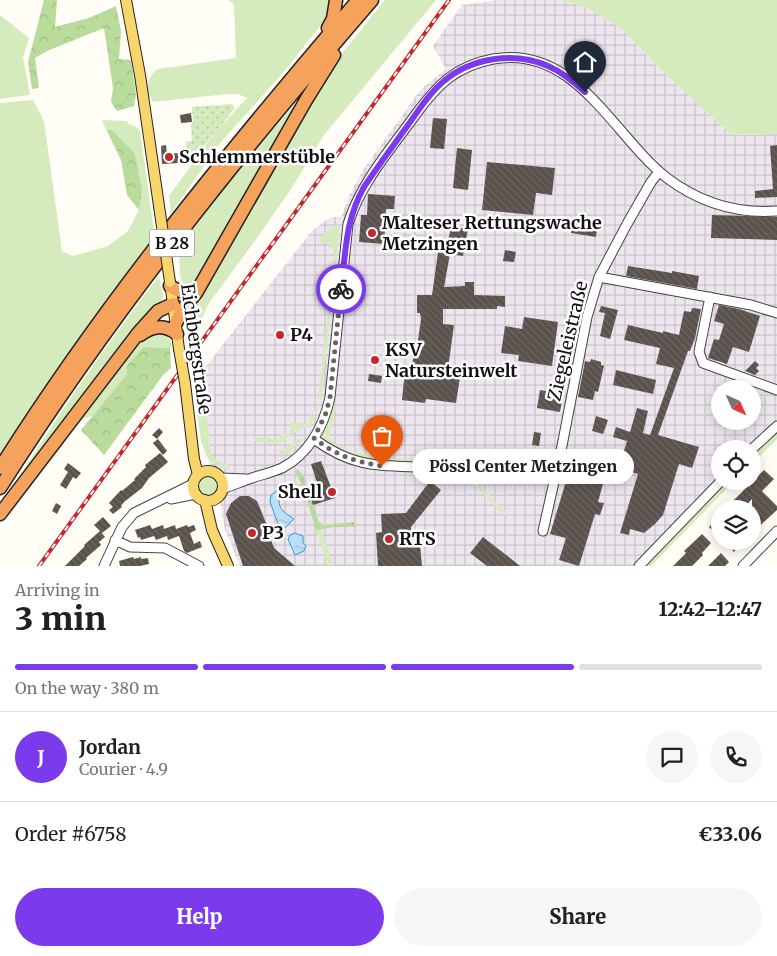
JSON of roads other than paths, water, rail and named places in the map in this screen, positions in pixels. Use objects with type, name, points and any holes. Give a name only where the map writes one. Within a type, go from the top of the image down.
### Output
[{"type":"highway","points":[[316,50],[333,19],[336,0]]},
{"type":"highway","name":"B 28","points":[[0,468],[84,344],[167,231],[316,50],[360,6],[372,0]]},
{"type":"highway","points":[[132,341],[143,333],[161,326],[176,329],[182,310],[199,288],[312,90],[354,28],[360,6]]},
{"type":"highway","name":"B 28","points":[[0,488],[94,348],[178,234],[360,6]]},
{"type":"highway","points":[[170,284],[182,292],[191,292],[199,288]]},
{"type":"highway","points":[[0,514],[132,341],[158,311],[173,304]]},
{"type":"main road","name":"Eichbergstraße","points":[[126,0],[139,69],[192,436],[202,462],[199,481]]},
{"type":"main road","points":[[210,500],[219,497],[222,483],[216,472],[199,481],[210,500],[217,541],[228,566]]},
{"type":"street","points":[[222,483],[249,479],[283,467],[304,450],[314,438],[326,413],[330,397],[348,224],[355,204],[364,187],[434,90],[444,80],[468,66],[500,58],[517,58],[547,65],[564,74],[595,100],[659,172],[687,191],[712,203],[747,211],[777,211]]},
{"type":"street","name":"Ziegeleistraße","points":[[543,531],[561,453],[588,314],[599,277],[651,182],[659,172]]},
{"type":"street","points":[[599,277],[751,305],[777,314]]},
{"type":"street","points":[[710,298],[699,352],[703,363],[777,390]]},
{"type":"street","points":[[761,441],[777,426]]},
{"type":"street","points":[[314,438],[327,449],[365,464],[442,468]]},
{"type":"street","points":[[104,566],[124,523],[134,513],[199,481]]},
{"type":"street","points":[[639,566],[712,490]]},
{"type":"street","points":[[749,564],[777,531]]},
{"type":"street","points":[[115,540],[130,547],[165,548],[199,566]]},
{"type":"water","points":[[278,490],[280,491],[279,502],[281,508],[294,519],[283,530],[280,529],[270,502],[271,495]]},
{"type":"water","points":[[295,533],[303,536],[303,543],[306,546],[304,551],[295,555],[288,539],[290,535]]},
{"type":"railway","points":[[39,566],[449,0]]},
{"type":"place","name":"Schlemmerstüble","points":[[169,157]]},
{"type":"place","name":"Malteser Rettungswache Metzingen","points":[[372,233]]},
{"type":"place","name":"P4","points":[[280,335]]},
{"type":"place","name":"KSV Natursteinwelt","points":[[375,360]]},
{"type":"place","name":"Pössl Center Metzingen","points":[[382,466]]},
{"type":"place","name":"Shell","points":[[332,492]]},
{"type":"place","name":"P3","points":[[252,533]]},
{"type":"place","name":"RTS","points":[[389,539]]}]
